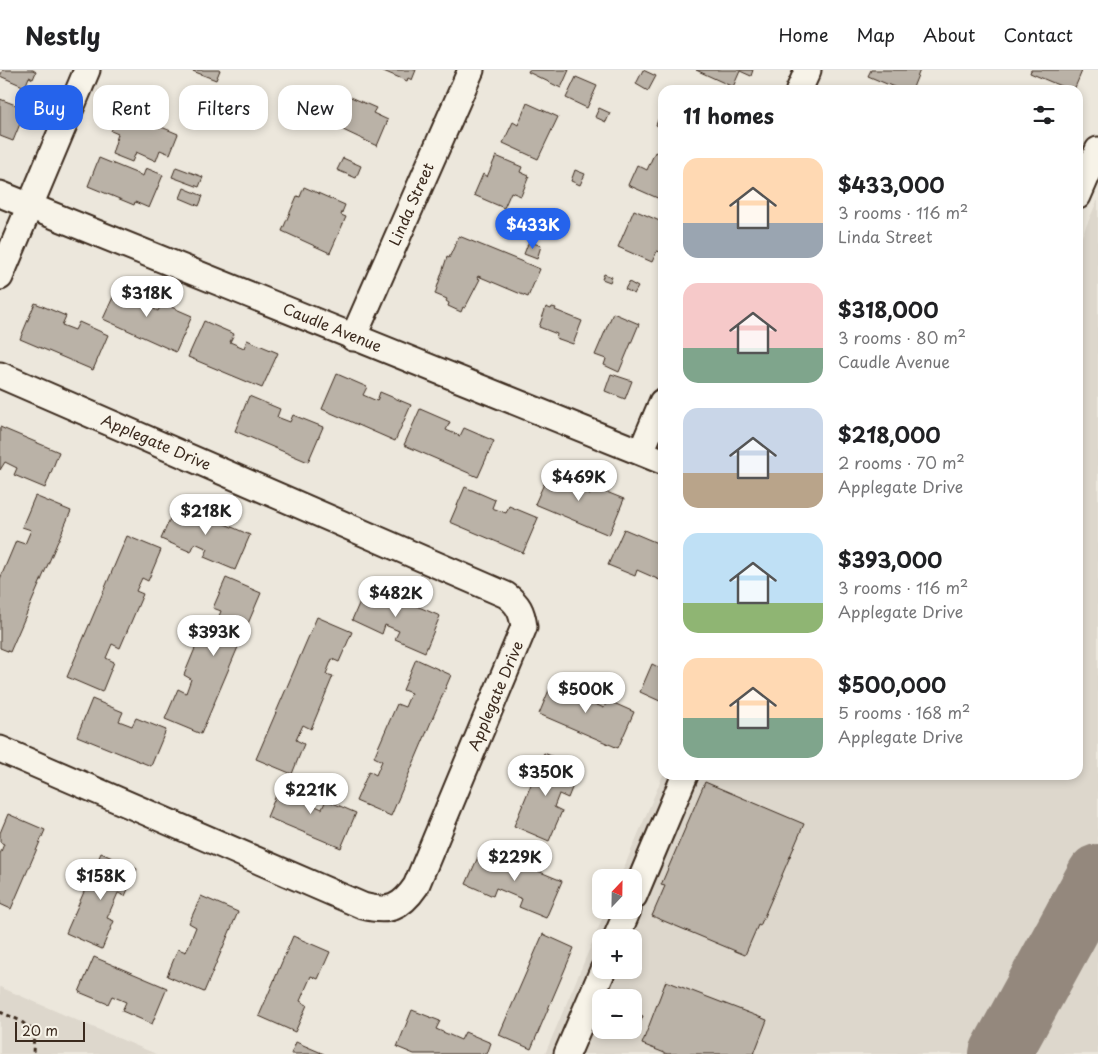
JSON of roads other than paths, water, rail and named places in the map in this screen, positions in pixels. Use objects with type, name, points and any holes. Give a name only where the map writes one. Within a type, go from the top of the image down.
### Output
[{"type":"street","points":[[0,277],[87,70]]},
{"type":"street","name":"Linda Street","points":[[353,338],[471,70]]},
{"type":"street","points":[[801,85],[808,70]]},
{"type":"street","points":[[1083,184],[1098,150]]},
{"type":"street","name":"Caudle Avenue","points":[[0,194],[652,457]]},
{"type":"street","name":"Applegate Drive","points":[[0,375],[506,595],[517,604],[522,614],[524,627],[416,886],[407,899],[396,906],[381,910],[354,902],[0,749]]},
{"type":"street","points":[[652,457],[658,424]]},
{"type":"street","points":[[642,877],[683,780]]},
{"type":"street","points":[[567,1054],[599,979]]}]
